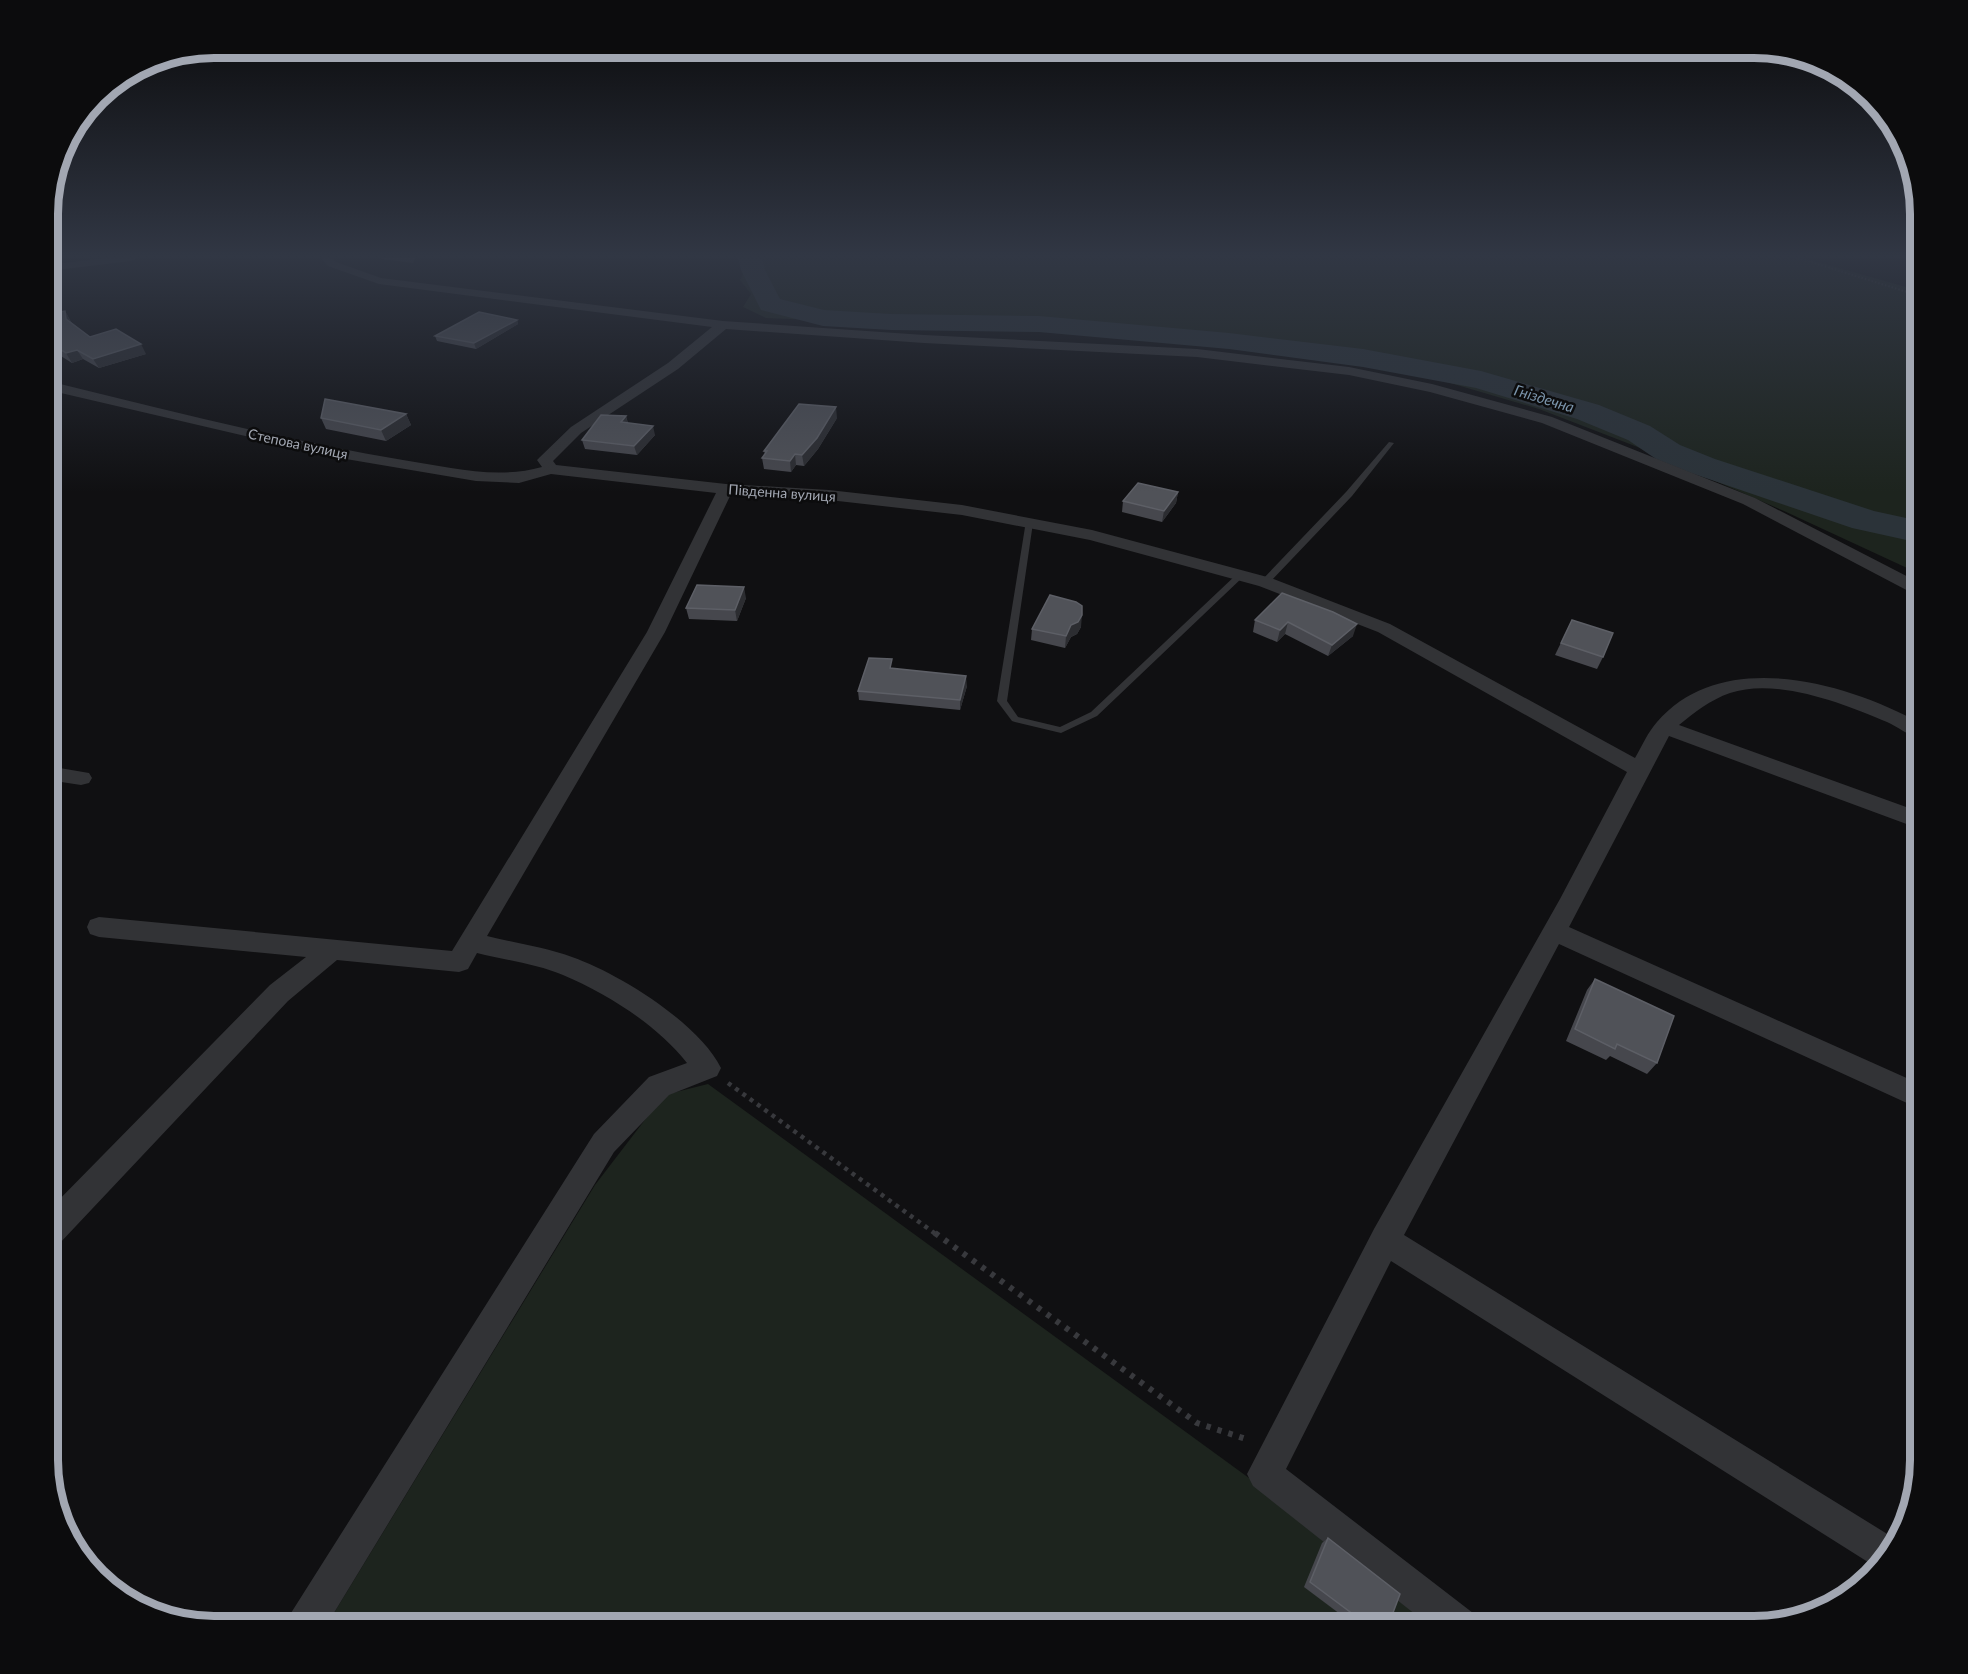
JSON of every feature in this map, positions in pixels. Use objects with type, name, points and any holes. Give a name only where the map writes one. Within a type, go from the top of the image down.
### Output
[{"type":"street","points":[[551,469],[545,460],[576,430],[673,366],[709,336]]},
{"type":"street","points":[[883,336],[1197,353],[1349,371],[1432,388],[1547,420],[1749,501],[1910,585]]},
{"type":"street","name":"Степова вулиця","points":[[59,388],[352,456],[476,476],[519,478],[551,469]]},
{"type":"street","name":"Південна вулиця","points":[[551,469],[726,489],[829,495],[962,510],[1092,536],[1265,582],[1384,628],[1639,769]]},
{"type":"street","points":[[99,927],[459,962],[656,632],[726,489]]},
{"type":"street","points":[[1447,1616],[1265,1474],[1385,1240],[1554,931],[1639,769],[1664,727],[1693,703],[1727,687],[1765,682],[1819,690],[1895,718],[1910,726]]},
{"type":"street","points":[[1664,727],[1910,817]]},
{"type":"street","points":[[59,775],[81,778]]},
{"type":"street","points":[[1554,931],[1910,1092]]},
{"type":"street","points":[[310,1616],[604,1143],[659,1086],[707,1068],[682,1037],[621,992],[567,965],[471,942]]},
{"type":"street","points":[[59,1222],[279,993],[332,950]]},
{"type":"street","points":[[1385,1240],[1880,1550]]},
{"type":"lane","points":[[1265,582],[1349,494],[1391,443]]},
{"type":"lane","points":[[1029,523],[1002,701],[1015,719],[1061,730],[1094,714],[1240,576]]},
{"type":"path","points":[[707,1068],[1197,1423],[1278,1449]]},
{"type":"shaded area","points":[[1220,336],[1910,336],[1910,569],[1635,446],[1539,409],[1440,380],[1395,360],[1297,344]]},
{"type":"shaded area","points":[[708,1084],[1249,1478],[1431,1616],[332,1616],[595,1185],[664,1095]]},
{"type":"building","points":[[59,336],[128,336],[141,344],[93,359],[77,350],[66,353],[59,349]]},
{"type":"building","points":[[436,336],[487,336],[474,343]]},
{"type":"building","points":[[325,399],[406,414],[381,430],[321,418]]},
{"type":"building","points":[[799,404],[836,407],[817,438],[802,455],[795,454],[790,461],[762,458],[767,451],[764,451]]},
{"type":"building","points":[[601,415],[626,416],[621,422],[653,426],[634,446],[582,440]]},
{"type":"building","points":[[1138,483],[1178,492],[1164,511],[1123,501]]},
{"type":"building","points":[[697,585],[744,587],[735,610],[686,608]]},
{"type":"building","points":[[1282,593],[1333,612],[1357,624],[1332,645],[1288,622],[1280,630],[1255,620]]},
{"type":"building","points":[[1050,595],[1076,602],[1082,606],[1082,615],[1078,622],[1071,625],[1066,636],[1032,629]]},
{"type":"building","points":[[1572,620],[1613,633],[1603,657],[1561,643]]},
{"type":"building","points":[[869,658],[892,659],[890,668],[966,676],[960,700],[858,691]]},
{"type":"building","points":[[1595,979],[1674,1016],[1657,1063],[1617,1044],[1615,1049],[1575,1029]]},
{"type":"building","points":[[1328,1538],[1400,1594],[1392,1616],[1356,1616],[1310,1582]]},
{"type":"waterway","name":"Гніздечна","points":[[1174,336],[1363,358],[1481,380],[1588,412],[1639,433],[1668,452],[1703,466],[1865,520],[1910,530]]}]
